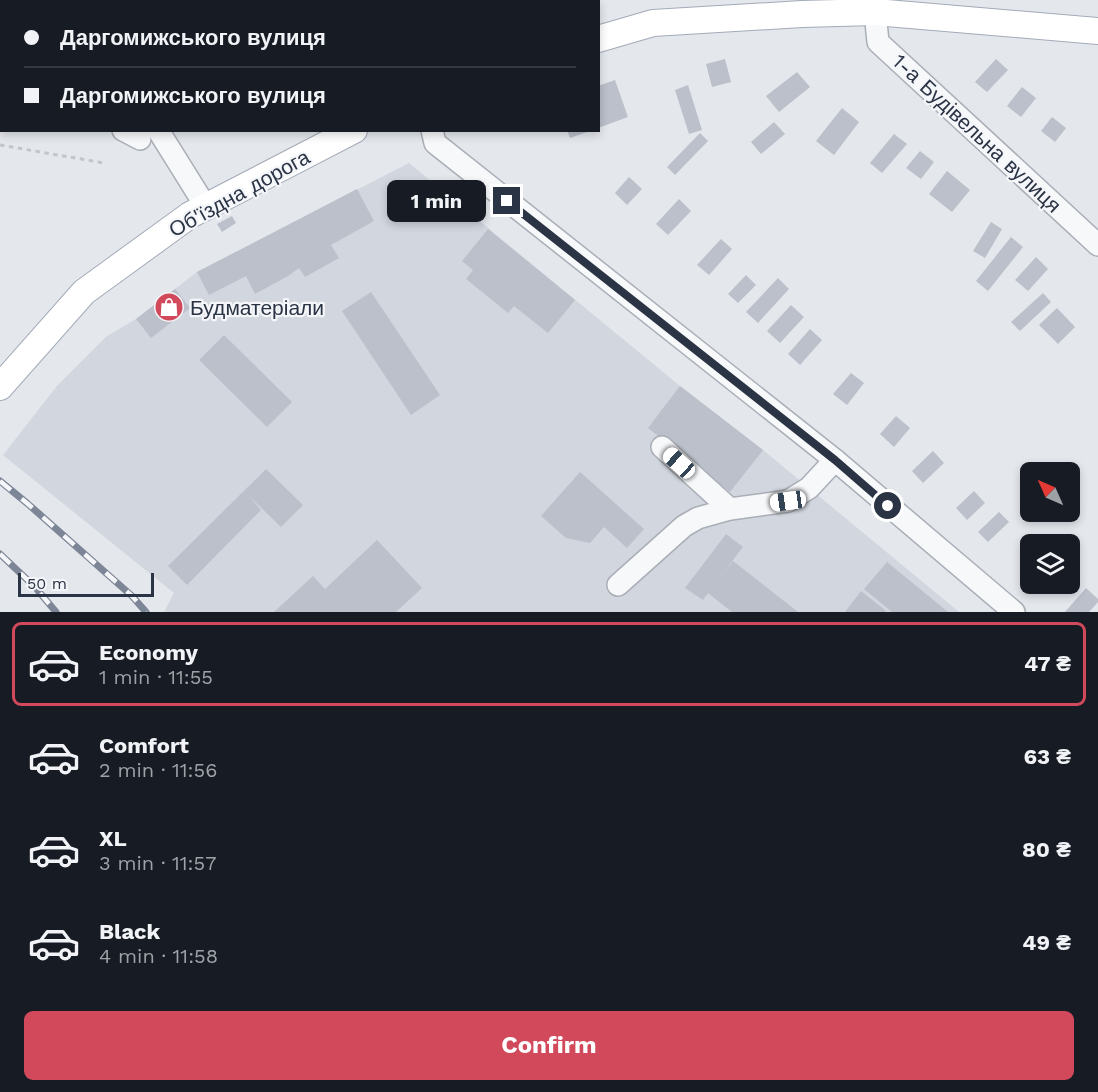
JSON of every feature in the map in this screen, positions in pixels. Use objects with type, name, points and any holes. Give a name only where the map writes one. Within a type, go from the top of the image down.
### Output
[{"type":"main road","points":[[600,38],[652,23],[795,7],[876,6],[1098,31]]},
{"type":"main road","name":"Об'їздна дорога","points":[[0,387],[84,292],[190,215],[350,132]]},
{"type":"street","name":"1-а Будівельна вулиця","points":[[876,6],[878,42],[1098,245]]},
{"type":"street","points":[[432,132],[435,143],[835,460],[1014,612]]},
{"type":"street","points":[[141,133],[206,207]]},
{"type":"street","points":[[662,447],[730,509]]},
{"type":"street","points":[[618,585],[684,526],[698,518],[730,509],[788,501],[809,488],[835,460]]},
{"type":"path","points":[[0,145],[104,164]]},
{"type":"shaded area","points":[[409,163],[959,612],[164,612],[174,593],[3,455],[57,386],[107,336],[136,319],[197,272]]},
{"type":"building","points":[[725,59],[731,82],[712,87],[706,64]]},
{"type":"building","points":[[996,59],[1008,70],[987,92],[975,82]]},
{"type":"building","points":[[797,72],[810,87],[779,112],[766,96]]},
{"type":"building","points":[[615,80],[628,117],[600,127],[600,85]]},
{"type":"building","points":[[688,85],[702,130],[689,134],[675,90]]},
{"type":"building","points":[[1022,87],[1036,98],[1021,117],[1007,106]]},
{"type":"building","points":[[842,108],[859,122],[834,155],[816,141]]},
{"type":"building","points":[[1052,117],[1066,128],[1055,142],[1041,131]]},
{"type":"building","points":[[774,122],[785,134],[761,154],[751,142]]},
{"type":"building","points":[[568,132],[587,132],[570,138]]},
{"type":"building","points":[[700,133],[708,141],[675,175],[667,167]]},
{"type":"building","points":[[894,134],[907,144],[882,173],[870,163]]},
{"type":"building","points":[[920,151],[934,162],[921,179],[906,168]]},
{"type":"building","points":[[947,171],[970,190],[952,212],[929,194]]},
{"type":"building","points":[[629,177],[642,189],[627,205],[615,193]]},
{"type":"building","points":[[357,189],[374,221],[331,245],[339,258],[305,277],[299,268],[255,294],[246,276],[209,295],[197,272]]},
{"type":"building","points":[[679,199],[691,211],[668,235],[656,224]]},
{"type":"building","points":[[232,216],[236,223],[222,232],[217,224]]},
{"type":"building","points":[[991,222],[1002,229],[985,258],[973,251]]},
{"type":"building","points":[[488,229],[575,300],[548,333],[514,306],[508,313],[466,279],[473,270],[462,261]]},
{"type":"building","points":[[1011,237],[1023,247],[988,291],[976,281]]},
{"type":"building","points":[[721,239],[732,249],[709,275],[697,265]]},
{"type":"building","points":[[1036,257],[1048,269],[1028,291],[1015,280]]},
{"type":"building","points":[[746,275],[756,285],[738,303],[728,294]]},
{"type":"building","points":[[778,278],[789,289],[758,323],[746,312]]},
{"type":"building","points":[[175,289],[190,308],[151,338],[136,319]]},
{"type":"building","points":[[371,292],[440,395],[411,415],[342,311]]},
{"type":"building","points":[[1043,293],[1051,302],[1020,331],[1011,322]]},
{"type":"building","points":[[791,305],[804,317],[780,343],[767,331]]},
{"type":"building","points":[[1057,308],[1075,327],[1058,344],[1039,325]]},
{"type":"building","points":[[810,329],[822,340],[800,365],[788,354]]},
{"type":"building","points":[[224,335],[292,402],[267,427],[199,360]]},
{"type":"building","points":[[851,373],[864,383],[847,405],[833,394]]},
{"type":"building","points":[[680,386],[763,450],[730,492],[648,428]]},
{"type":"building","points":[[896,416],[910,428],[894,447],[880,434]]},
{"type":"building","points":[[933,451],[944,463],[923,483],[912,471]]},
{"type":"building","points":[[266,469],[303,505],[281,527],[249,496],[261,510],[187,585],[168,566]]},
{"type":"building","points":[[580,472],[644,529],[627,548],[604,527],[590,543],[566,538],[541,516]]},
{"type":"building","points":[[974,491],[985,503],[967,520],[956,508]]},
{"type":"building","points":[[999,512],[1009,522],[988,542],[978,532]]},
{"type":"building","points":[[726,534],[743,547],[720,577],[733,561],[798,612],[732,612],[708,593],[703,600],[685,588]]},
{"type":"building","points":[[377,540],[422,588],[396,612],[274,612],[313,576],[325,589]]},
{"type":"building","points":[[887,562],[948,612],[892,612],[864,589]]},
{"type":"building","points":[[1086,588],[1098,599],[1098,602],[1089,612],[1065,612]]},
{"type":"building","points":[[861,591],[886,611],[845,612]]},
{"type":"railway","points":[[0,481],[132,596],[146,612]]},
{"type":"railway","points":[[0,554],[35,587],[56,612]]},
{"type":"place","name":"Будматеріали","points":[[169,307]]},
{"type":"route","points":[[507,201],[835,460],[888,506]]}]
